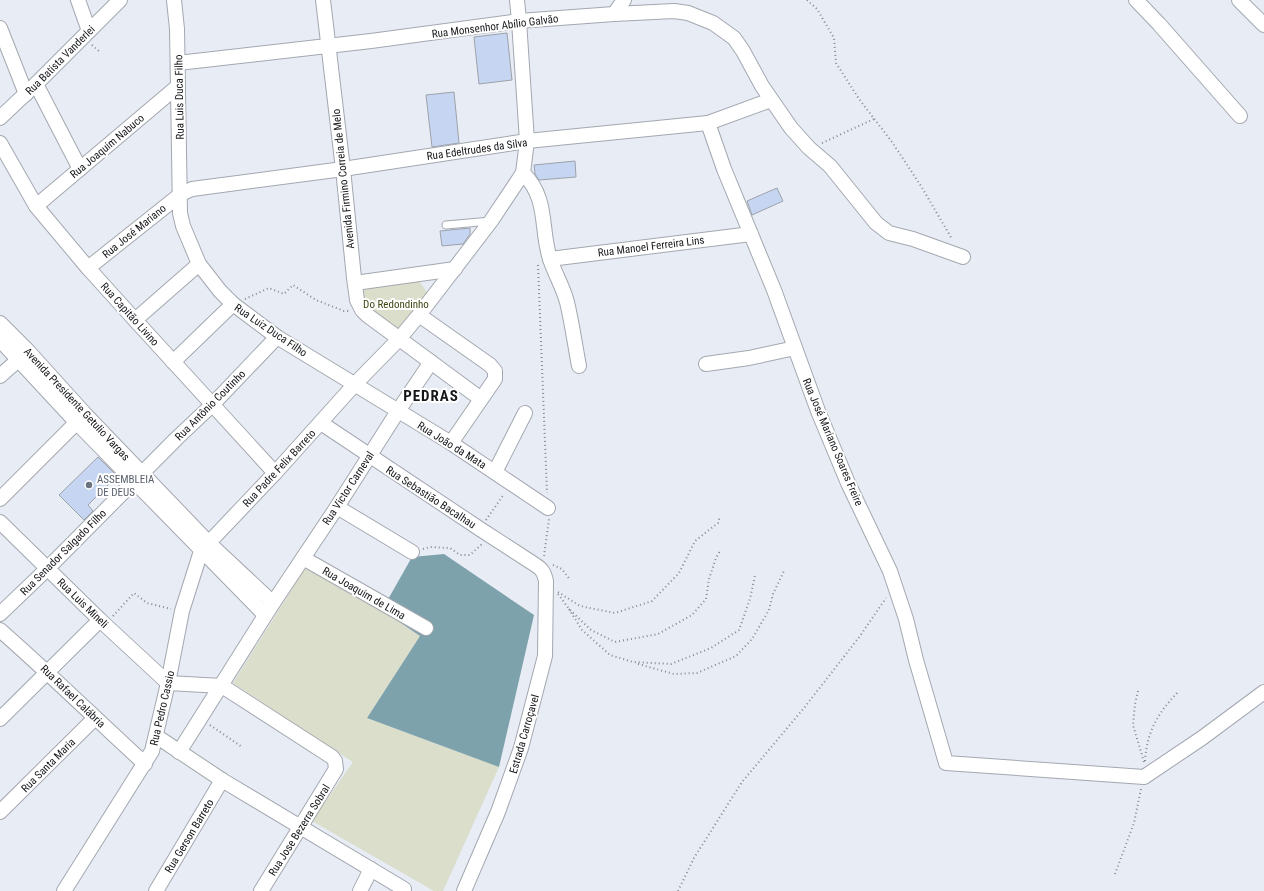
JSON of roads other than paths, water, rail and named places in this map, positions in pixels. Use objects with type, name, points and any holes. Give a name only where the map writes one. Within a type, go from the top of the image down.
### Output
[{"type":"street","points":[[78,0],[90,31]]},
{"type":"street","name":"Rua Batista Vanderlei","points":[[0,118],[120,0]]},
{"type":"street","name":"Rua Luis Duca Filho","points":[[174,0],[177,29],[180,194]]},
{"type":"street","name":"Avenida Firmino Correia de Melo","points":[[323,0],[357,300],[366,315],[399,339]]},
{"type":"street","points":[[517,0],[527,141],[523,173],[531,182],[538,194],[550,259],[567,303],[579,366]]},
{"type":"street","points":[[614,14],[624,0]]},
{"type":"street","points":[[1136,0],[1160,24],[1240,116]]},
{"type":"street","points":[[1239,0],[1264,25]]},
{"type":"street","name":"Rua Monsenhor Abílio Galvão","points":[[178,63],[519,22],[614,14],[674,11],[688,13],[713,23],[725,30],[738,43],[771,100],[791,128],[809,148],[830,166],[876,223],[889,234],[913,239],[963,257]]},
{"type":"street","points":[[0,28],[26,94]]},
{"type":"street","points":[[36,84],[80,169]]},
{"type":"street","name":"Rua Joaquim Nabuco","points":[[36,206],[178,86]]},
{"type":"street","name":"Rua Edeltrudes da Silva","points":[[180,194],[196,188],[343,169],[527,141],[708,123],[771,100]]},
{"type":"street","name":"Rua José Mariano Soares Freire","points":[[708,123],[724,169],[774,290],[818,411],[839,461],[890,572],[906,619],[916,660],[946,763],[1144,777],[1202,738],[1264,692]]},
{"type":"street","name":"Rua Capitão Livino","points":[[0,143],[36,206],[88,268],[275,473]]},
{"type":"street","name":"Rua Padre Felix Barreto","points":[[205,547],[275,473],[355,384],[399,339],[491,221],[523,173]]},
{"type":"street","name":"Rua Luiz Duca Filho","points":[[180,194],[180,213],[183,226],[199,264],[220,291],[233,304],[277,337],[355,384]]},
{"type":"street","name":"Rua José Mariano","points":[[88,268],[180,194]]},
{"type":"street","name":"Rua Manoel Ferreira Lins","points":[[550,259],[752,234]]},
{"type":"street","points":[[135,320],[199,264]]},
{"type":"street","points":[[355,283],[455,269]]},
{"type":"street","points":[[173,362],[233,304]]},
{"type":"street","points":[[419,315],[490,365],[495,371],[495,378],[451,443]]},
{"type":"street","name":"Avenida Presidente Getulio Vargas","points":[[0,323],[23,355],[81,418],[205,547],[265,616]]},
{"type":"street","name":"Rua Antônio Coutinho","points":[[138,477],[212,405],[277,337]]},
{"type":"street","points":[[399,339],[481,399]]},
{"type":"street","name":"Avenida Presidente Getulio Vargas","points":[[0,340],[23,355]]},
{"type":"street","points":[[706,364],[749,358],[795,348]]},
{"type":"street","points":[[0,376],[23,355]]},
{"type":"street","name":"Rua Victor Carneval","points":[[179,752],[273,603],[431,362]]},
{"type":"street","name":"Rua João da Mata","points":[[355,384],[451,443],[548,508]]},
{"type":"street","points":[[495,472],[525,413]]},
{"type":"street","points":[[0,499],[81,418]]},
{"type":"street","name":"Rua Sebastião Bacalhau","points":[[321,423],[485,533],[542,569]]},
{"type":"street","name":"Rua Senador Salgado Filho","points":[[0,614],[138,477]]},
{"type":"street","points":[[337,507],[412,552]]},
{"type":"street","name":"Rua Luis Mineli","points":[[0,522],[47,569],[168,683]]},
{"type":"street","name":"Avenida Presidente Getulio Vargas","points":[[205,547],[273,603]]},
{"type":"street","name":"Rua Pedro Cassio","points":[[64,891],[152,751],[168,683],[182,611],[205,547]]},
{"type":"street","name":"Rua Joaquim de Lima","points":[[303,558],[426,628]]},
{"type":"street","name":"Estrada Carroçavel","points":[[464,891],[498,812],[521,748],[545,656],[546,581],[542,569]]},
{"type":"street","points":[[0,719],[48,672],[103,622]]},
{"type":"street","name":"Rua Rafael Calábria","points":[[0,630],[48,672],[145,764]]},
{"type":"street","points":[[168,683],[222,686]]},
{"type":"street","name":"Rua Jose Bezerra Sobral","points":[[222,686],[332,757],[335,761],[336,769],[261,891]]},
{"type":"street","name":"Rua Santa Maria","points":[[0,812],[95,718]]},
{"type":"street","points":[[156,736],[222,780],[404,889]]},
{"type":"street","name":"Rua Gerson Barreto","points":[[156,891],[222,780]]},
{"type":"street","points":[[360,891],[371,869]]},
{"type":"lane","points":[[446,225],[491,221]]},
{"type":"water","points":[[444,554],[534,615],[499,767],[367,718],[420,636],[382,610],[412,557]]},
{"type":"place","name":"ASSEMBLEIA DE DEUS","points":[[89,485]]},
{"type":"district","name":"PEDRAS","points":[[431,396]]},
{"type":"park label","name":"Do Redondinho","points":[[396,304]]}]
